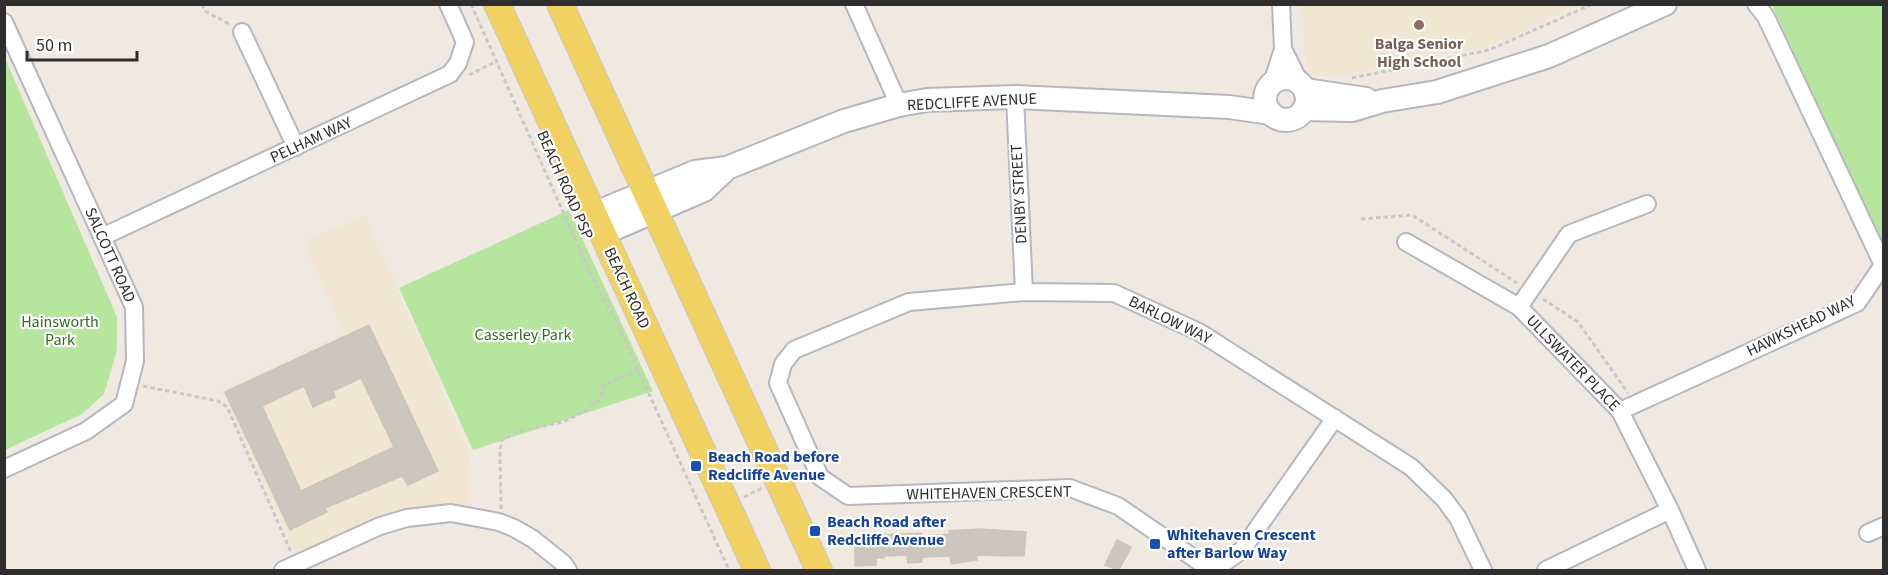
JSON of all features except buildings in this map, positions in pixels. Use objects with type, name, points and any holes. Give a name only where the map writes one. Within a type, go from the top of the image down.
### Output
[{"type":"main road","name":"BEACH ROAD","points":[[497,4],[757,570]]},
{"type":"main road","points":[[560,4],[819,570]]},
{"type":"street","points":[[448,4],[465,42],[458,63],[450,74]]},
{"type":"street","points":[[854,4],[899,105]]},
{"type":"street","points":[[1281,4],[1283,49],[1303,95],[1295,118],[1288,120],[1271,113],[1265,101],[1283,49]]},
{"type":"street","points":[[1303,95],[1382,101],[1437,92],[1549,56],[1665,4]]},
{"type":"street","name":"HAWKSHEAD WAY","points":[[1620,411],[1857,303],[1883,265],[1762,9]]},
{"type":"street","name":"SALCOTT ROAD","points":[[4,22],[134,307],[135,361],[124,404],[86,431],[4,469]]},
{"type":"street","points":[[242,32],[296,147]]},
{"type":"street","name":"PELHAM WAY","points":[[102,237],[450,74]]},
{"type":"street","points":[[1270,86],[1283,78],[1296,81],[1303,95]]},
{"type":"street","name":"REDCLIFFE AVENUE","points":[[1229,107],[1270,86]]},
{"type":"street","name":"REDCLIFFE AVENUE","points":[[598,224],[649,201],[695,172],[727,168],[844,121],[899,105],[927,100],[1015,97],[1229,107],[1271,113]]},
{"type":"street","name":"DENBY STREET","points":[[1015,97],[1024,292]]},
{"type":"street","points":[[1519,307],[1569,234],[1647,204]]},
{"type":"street","name":"ULLSWATER PLACE","points":[[1406,242],[1519,307],[1620,411],[1670,510],[1697,570]]},
{"type":"street","name":"BARLOW WAY","points":[[783,364],[794,350],[909,302],[1024,292],[1114,293],[1199,332],[1411,467],[1444,499],[1458,518],[1483,570]]},
{"type":"street","name":"WHITEHAVEN CRESCENT","points":[[783,364],[778,383],[820,477],[848,496],[1070,488],[1118,506],[1201,563],[1217,568],[1242,550],[1335,418]]},
{"type":"street","points":[[1546,570],[1670,510]]},
{"type":"street","points":[[290,567],[380,526],[407,518],[451,513],[499,522],[533,539],[563,563],[568,570]]},
{"type":"street","points":[[1868,533],[1884,526]]},
{"type":"path","points":[[202,4],[205,11],[242,32]]},
{"type":"path","name":"BEACH ROAD PSP","points":[[471,4],[591,275],[615,319],[729,570]]},
{"type":"path","points":[[1345,78],[1489,50],[1593,4]]},
{"type":"path","points":[[450,74],[464,77],[497,62]]},
{"type":"path","points":[[499,522],[502,504],[501,441],[518,431],[563,422],[581,413],[600,399],[604,385],[638,370]]},
{"type":"path","points":[[129,383],[219,401],[227,407],[290,567]]},
{"type":"path","points":[[705,516],[778,481]]},
{"type":"shaded area","name":"Balga Senior High School","points":[[1302,4],[1578,5],[1492,45],[1331,77],[1307,74]]},
{"type":"shaded area","points":[[365,216],[470,454],[468,507],[450,507],[298,557],[221,391],[344,332],[304,241]]},
{"type":"green space","points":[[1772,5],[1883,5],[1883,245]]},
{"type":"green space","name":"Hainsworth Park","points":[[5,58],[117,317],[117,350],[104,394],[82,414],[5,450]]},
{"type":"green space","name":"Casserley Park","points":[[569,210],[653,391],[473,450],[399,288]]},
{"type":"place","name":"Balga Senior High School","points":[[1419,25]]},
{"type":"place","name":"Beach Road before Redcliffe Avenue","points":[[696,466]]},
{"type":"place","name":"Beach Road after Redcliffe Avenue","points":[[815,531]]},
{"type":"place","name":"Whitehaven Crescent after Barlow Way","points":[[1155,544]]}]
